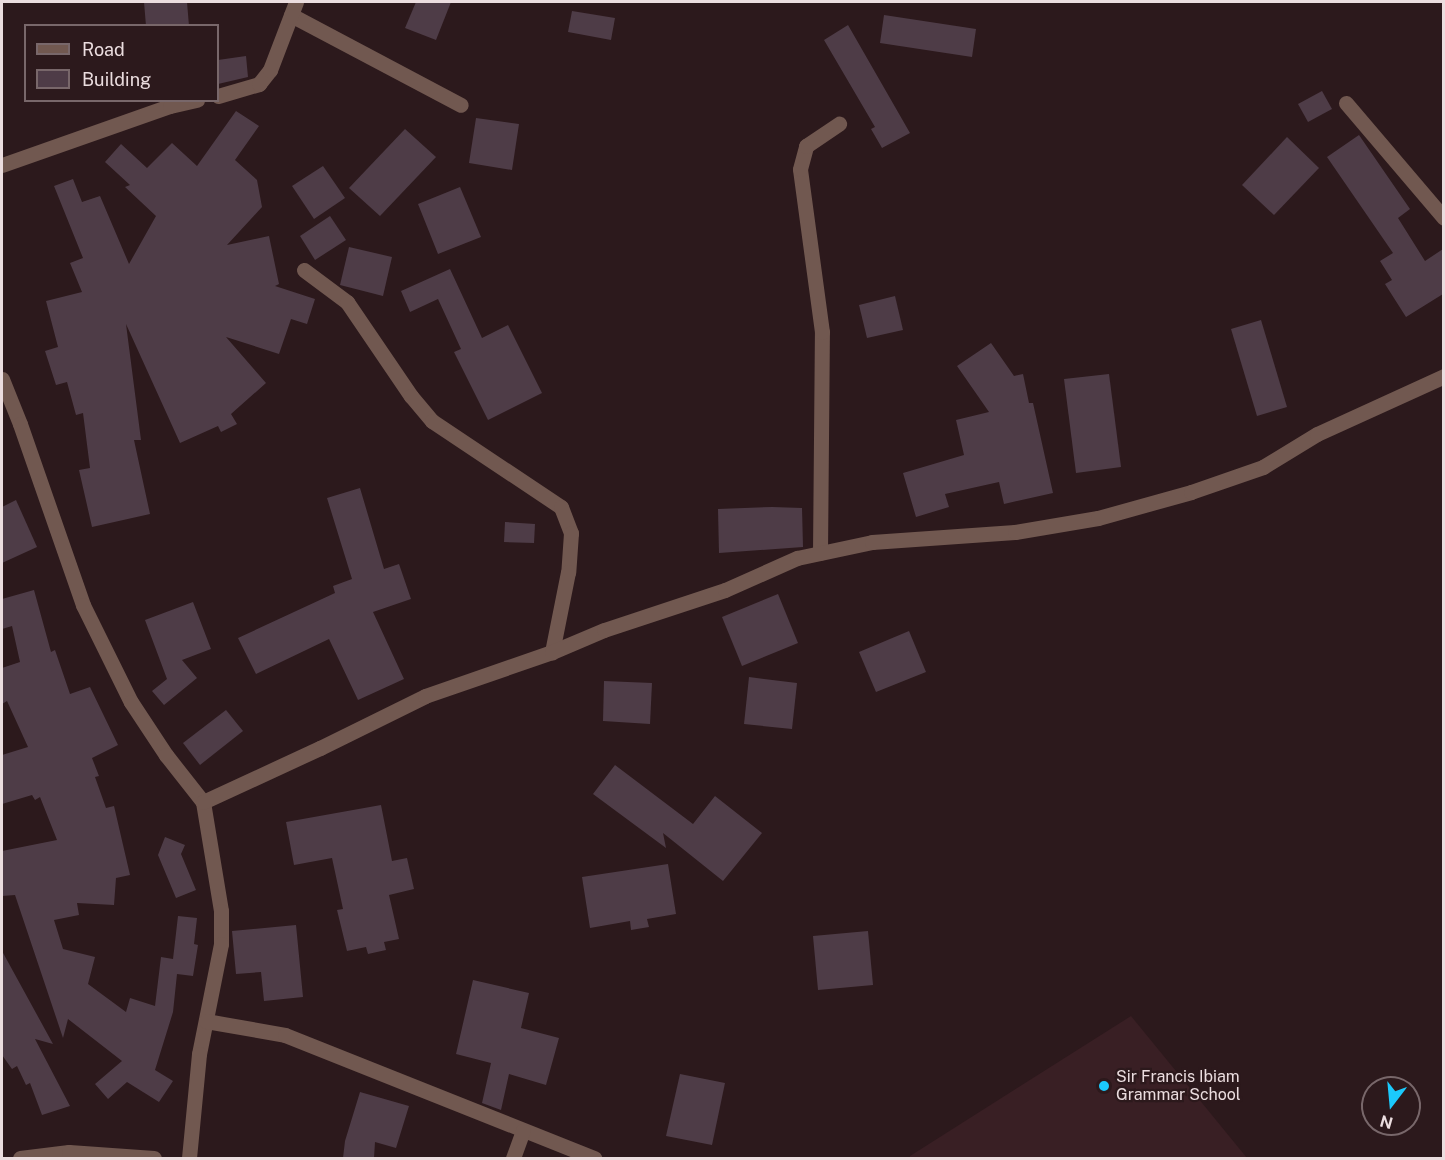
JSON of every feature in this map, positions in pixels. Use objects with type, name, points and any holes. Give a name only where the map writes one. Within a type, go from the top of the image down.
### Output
[{"type":"street","points":[[219,96],[258,84],[270,70],[294,8],[461,105]]},
{"type":"street","points":[[2,165],[170,106],[188,102]]},
{"type":"street","points":[[1346,103],[1443,218]]},
{"type":"street","points":[[820,554],[822,332],[800,169],[806,146],[840,124]]},
{"type":"street","points":[[304,270],[347,302],[411,396],[432,422],[561,507],[571,532],[568,572],[552,652]]},
{"type":"street","points":[[203,802],[425,696],[552,652],[604,630],[725,590],[797,558],[872,542],[1015,532],[1119,512],[1263,467],[1317,434],[1443,376]]},
{"type":"street","points":[[2,379],[83,605],[131,702],[166,755],[203,802],[221,911],[221,944],[199,1054],[189,1158]]},
{"type":"street","points":[[206,1022],[285,1035],[594,1158]]},
{"type":"street","points":[[513,1158],[523,1131]]},
{"type":"street","points":[[20,1158],[69,1152],[154,1158]]},
{"type":"shaded area","name":"Sir Francis Ibiam Grammar School","points":[[1131,1016],[1247,1158],[910,1158],[910,1156]]},
{"type":"building","points":[[144,2],[187,2],[189,24],[146,24]]},
{"type":"building","points":[[416,2],[451,2],[436,40],[405,28]]},
{"type":"building","points":[[572,11],[615,18],[611,40],[568,32]]},
{"type":"building","points":[[884,15],[976,29],[972,57],[880,43]]},
{"type":"building","points":[[848,25],[910,133],[882,148],[871,129],[875,127],[824,40]]},
{"type":"building","points":[[246,56],[248,77],[219,84],[219,60]]},
{"type":"building","points":[[1322,91],[1332,109],[1308,122],[1298,104]]},
{"type":"building","points":[[236,111],[259,126],[235,160],[257,180],[262,207],[227,245],[269,236],[279,284],[275,286],[315,299],[307,324],[291,319],[279,354],[226,337],[266,383],[231,414],[237,424],[221,432],[218,426],[180,443],[126,324],[141,440],[134,440],[150,514],[92,527],[79,470],[90,468],[83,413],[76,415],[67,382],[56,385],[45,351],[58,347],[46,301],[82,292],[70,263],[83,258],[54,186],[73,179],[82,202],[100,196],[129,264],[156,216],[125,187],[130,185],[105,162],[121,144],[147,168],[172,143],[197,166]]},
{"type":"building","points":[[476,118],[519,124],[512,170],[469,163]]},
{"type":"building","points":[[405,129],[436,157],[380,216],[349,188]]},
{"type":"building","points":[[1359,135],[1410,209],[1398,218],[1425,261],[1443,249],[1443,294],[1406,317],[1385,284],[1392,280],[1380,261],[1393,253],[1327,157]]},
{"type":"building","points":[[1287,137],[1319,168],[1274,215],[1242,185]]},
{"type":"building","points":[[323,166],[345,198],[314,219],[292,186]]},
{"type":"building","points":[[460,187],[481,237],[438,254],[418,204]]},
{"type":"building","points":[[330,216],[346,240],[315,260],[300,236]]},
{"type":"building","points":[[349,247],[392,257],[383,296],[340,285]]},
{"type":"building","points":[[450,269],[482,338],[508,325],[542,393],[488,420],[454,352],[461,349],[438,299],[410,312],[401,291]]},
{"type":"building","points":[[895,296],[903,330],[867,338],[859,305]]},
{"type":"building","points":[[1261,320],[1287,407],[1257,416],[1231,329]]},
{"type":"building","points":[[991,343],[1014,376],[1023,374],[1029,403],[1033,403],[1053,493],[1004,504],[999,482],[945,494],[949,507],[916,517],[903,473],[964,455],[956,420],[989,412],[957,366]]},
{"type":"building","points":[[1109,374],[1121,467],[1076,473],[1064,379]]},
{"type":"building","points":[[360,488],[384,569],[399,564],[411,599],[373,612],[404,679],[358,700],[329,639],[256,674],[238,638],[335,593],[333,586],[352,579],[327,498]]},
{"type":"building","points":[[16,500],[37,547],[2,563],[2,507]]},
{"type":"building","points":[[802,508],[803,547],[719,553],[718,509]]},
{"type":"building","points":[[505,522],[535,524],[534,543],[504,542]]},
{"type":"building","points":[[34,590],[51,652],[55,650],[70,694],[90,687],[118,745],[92,758],[99,776],[95,777],[106,808],[114,806],[130,875],[116,878],[114,905],[77,903],[79,915],[54,920],[63,949],[95,957],[88,984],[126,1012],[130,998],[155,1006],[161,957],[173,959],[178,916],[197,918],[194,944],[198,945],[193,976],[177,974],[173,1012],[155,1070],[173,1081],[159,1102],[127,1082],[108,1099],[95,1084],[122,1061],[68,1019],[63,1038],[15,895],[2,896],[2,851],[57,840],[40,797],[35,800],[32,795],[2,804],[2,755],[28,747],[7,701],[2,704],[2,668],[20,662],[12,626],[2,629],[2,599]]},
{"type":"building","points":[[778,594],[798,643],[742,666],[722,617]]},
{"type":"building","points":[[193,602],[211,649],[182,660],[197,678],[164,705],[152,691],[167,679],[145,620]]},
{"type":"building","points":[[909,631],[926,672],[876,692],[859,652]]},
{"type":"building","points":[[749,677],[797,683],[792,729],[744,724]]},
{"type":"building","points":[[604,681],[652,683],[650,724],[603,721]]},
{"type":"building","points":[[226,710],[243,731],[200,765],[183,743]]},
{"type":"building","points":[[615,765],[693,824],[715,796],[762,833],[723,881],[663,833],[666,848],[593,794]]},
{"type":"building","points":[[381,805],[392,861],[407,858],[414,889],[389,895],[399,939],[384,942],[386,950],[368,954],[366,947],[347,951],[337,910],[343,909],[332,858],[294,865],[286,822]]},
{"type":"building","points":[[165,837],[185,845],[181,854],[196,890],[176,898],[158,855]]},
{"type":"building","points":[[668,864],[676,914],[647,919],[649,927],[631,930],[630,921],[590,928],[582,877]]},
{"type":"building","points":[[296,925],[303,997],[264,1001],[261,972],[236,974],[232,931]]},
{"type":"building","points":[[868,931],[873,985],[818,990],[813,936]]},
{"type":"building","points":[[2,951],[53,1044],[35,1039],[70,1106],[42,1115],[30,1083],[26,1085],[17,1066],[12,1069],[2,1055]]},
{"type":"building","points":[[473,980],[529,993],[521,1028],[559,1038],[546,1085],[509,1074],[501,1110],[482,1103],[491,1063],[456,1054]]},
{"type":"building","points":[[680,1074],[725,1083],[712,1145],[666,1136]]},
{"type":"building","points":[[360,1092],[409,1106],[396,1148],[375,1142],[374,1158],[343,1158],[345,1141]]},
{"type":"place","name":"Sir Francis Ibiam Grammar School","points":[[1104,1086]]}]
